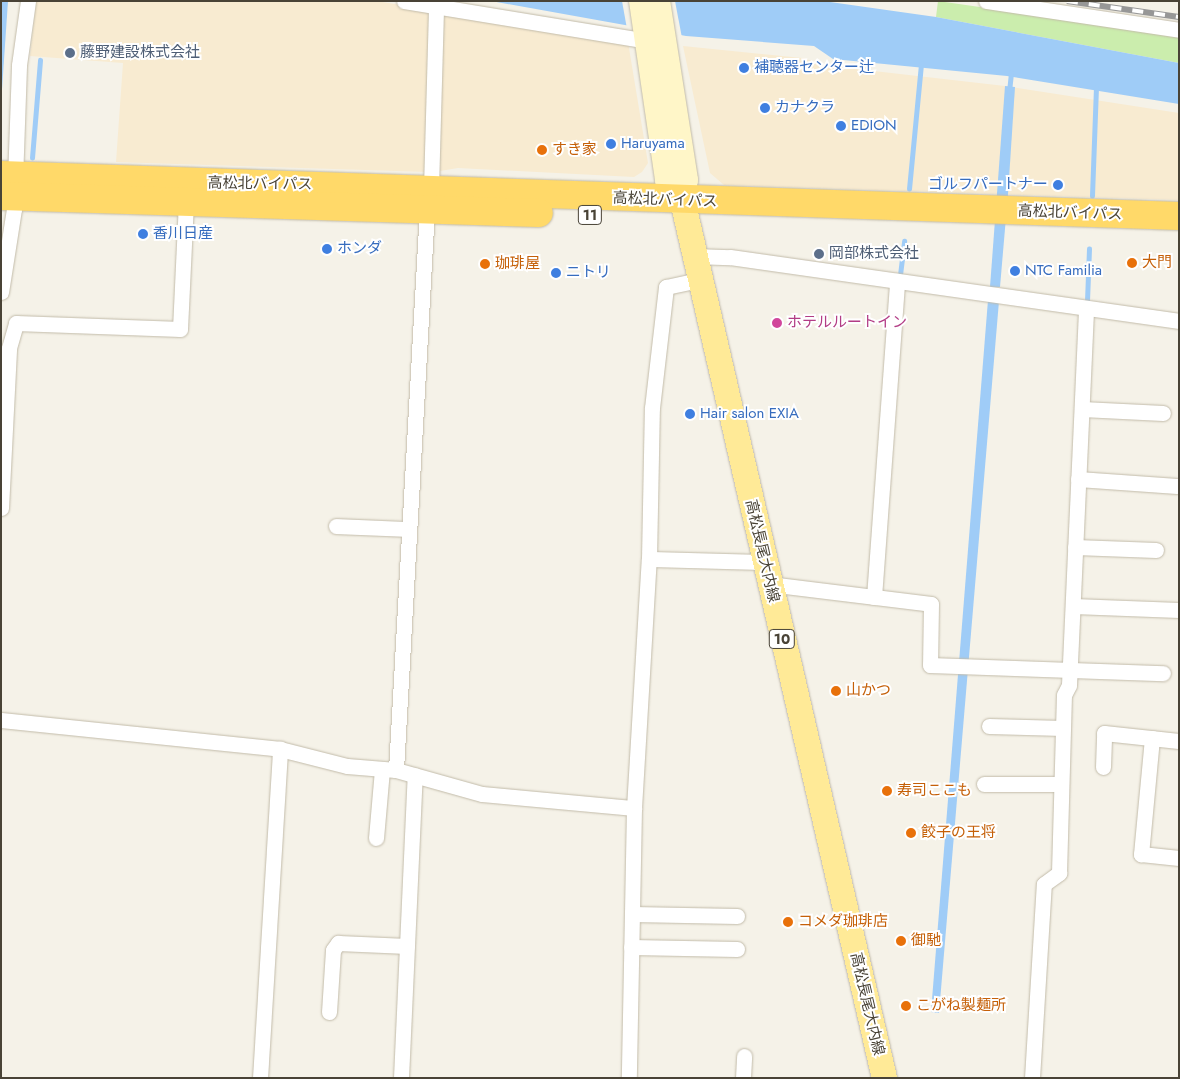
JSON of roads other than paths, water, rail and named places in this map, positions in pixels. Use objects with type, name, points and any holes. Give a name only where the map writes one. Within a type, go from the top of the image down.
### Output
[{"type":"highway","name":"高松北バイパス","points":[[6,186],[429,198],[684,209],[1179,235]]},
{"type":"highway","name":"高松北バイパス","points":[[136,191],[186,203],[429,198]]},
{"type":"highway","name":"高松北バイパス","points":[[684,209],[1179,216]]},
{"type":"main road","name":"高松長尾大内線","points":[[684,209],[696,268],[884,1078]]},
{"type":"street","points":[[1,292],[6,186],[28,1]]},
{"type":"street","points":[[404,1],[655,39]]},
{"type":"street","points":[[640,1],[655,39]]},
{"type":"street","points":[[659,1],[655,39],[666,180],[684,209]]},
{"type":"street","points":[[986,1],[1179,30]]},
{"type":"street","points":[[376,838],[389,769],[409,529],[429,198],[436,6]]},
{"type":"street","points":[[1,508],[10,348],[16,323],[180,329],[186,203]]},
{"type":"street","points":[[629,1078],[634,808],[649,559],[652,408],[666,288],[696,268],[730,257],[1179,321]]},
{"type":"street","points":[[874,597],[897,281]]},
{"type":"street","points":[[1032,1078],[1044,884],[1059,873],[1063,728],[1070,668],[1086,308]]},
{"type":"street","points":[[1082,409],[1163,413]]},
{"type":"street","points":[[1078,480],[1178,486]]},
{"type":"street","points":[[336,526],[409,529]]},
{"type":"street","points":[[1075,547],[1156,550]]},
{"type":"street","points":[[649,559],[767,573],[874,597],[932,604],[930,665],[1070,668],[1163,673]]},
{"type":"street","points":[[1072,606],[1179,610]]},
{"type":"street","points":[[1,720],[280,749],[348,766],[389,769],[482,794],[634,808]]},
{"type":"street","points":[[989,726],[1063,728]]},
{"type":"street","points":[[1103,768],[1104,733],[1179,740]]},
{"type":"street","points":[[1152,738],[1141,854],[1179,858]]},
{"type":"street","points":[[260,1078],[280,749]]},
{"type":"street","points":[[401,1078],[415,775]]},
{"type":"street","points":[[984,784],[1061,784]]},
{"type":"street","points":[[632,914],[737,916]]},
{"type":"street","points":[[329,1012],[333,950],[338,943],[407,946]]},
{"type":"street","points":[[631,946],[737,949]]},
{"type":"street","points":[[743,1078],[744,1056]]},
{"type":"water","points":[[1,1],[8,1],[1,104]]},
{"type":"water","points":[[491,1],[823,1],[936,17],[1179,63],[1179,104],[1007,76],[833,59],[814,46],[686,36]]},
{"type":"water","points":[[1005,86],[1015,87],[1008,194],[1000,287],[990,287]]},
{"type":"water","points":[[988,300],[999,301],[939,1013],[931,1012]]},
{"type":"waterway","points":[[32,158],[40,60]]},
{"type":"waterway","points":[[909,189],[921,64]]},
{"type":"waterway","points":[[1009,92],[1011,73]]},
{"type":"waterway","points":[[1092,196],[1096,88]]},
{"type":"waterway","points":[[900,275],[904,241]]},
{"type":"waterway","points":[[1087,301],[1089,249]]},
{"type":"railway","points":[[1067,1],[1179,17]]},
{"type":"place","name":"藤野建設株式会社","points":[[70,53]]},
{"type":"place","name":"補聴器センター辻","points":[[744,68]]},
{"type":"place","name":"カナクラ","points":[[765,108]]},
{"type":"place","name":"EDION","points":[[841,126]]},
{"type":"place","name":"Haruyama","points":[[611,144]]},
{"type":"place","name":"すき家","points":[[542,150]]},
{"type":"place","name":"ゴルフパートナー","points":[[1058,185]]},
{"type":"place","name":"香川日産","points":[[143,234]]},
{"type":"place","name":"ホンダ","points":[[327,249]]},
{"type":"place","name":"岡部株式会社","points":[[819,254]]},
{"type":"place","name":"大門","points":[[1132,263]]},
{"type":"place","name":"珈琲屋","points":[[485,264]]},
{"type":"place","name":"NTC Familia","points":[[1015,271]]},
{"type":"place","name":"ニトリ","points":[[556,273]]},
{"type":"place","name":"ホテルルートイン","points":[[777,323]]},
{"type":"place","name":"Hair salon EXIA","points":[[690,414]]},
{"type":"place","name":"山かつ","points":[[836,691]]},
{"type":"place","name":"寿司ここも","points":[[887,791]]},
{"type":"place","name":"餃子の王将","points":[[911,833]]},
{"type":"place","name":"コメダ珈琲店","points":[[788,922]]},
{"type":"place","name":"御馳","points":[[901,941]]},
{"type":"place","name":"こがね製麺所","points":[[906,1006]]}]
